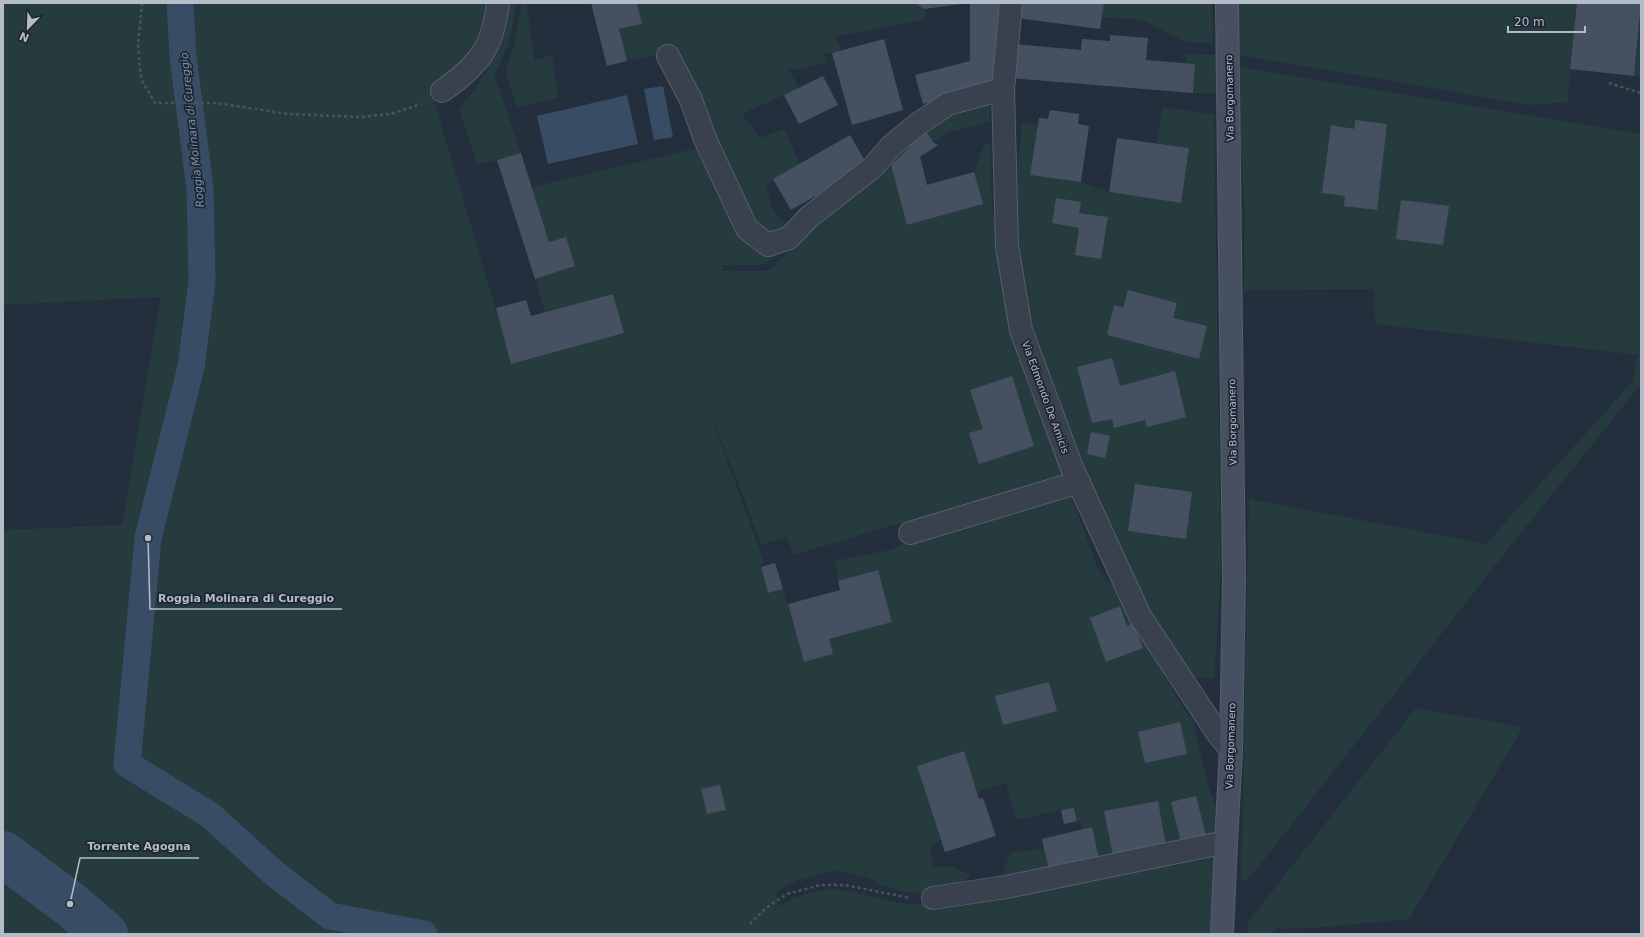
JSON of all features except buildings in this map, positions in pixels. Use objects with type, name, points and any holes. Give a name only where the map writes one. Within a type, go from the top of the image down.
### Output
[{"type":"main road","name":"Via Borgomanero","points":[[1222,934],[1232,750],[1234,579],[1228,3]]},
{"type":"street","points":[[442,91],[464,76],[482,56],[496,24],[498,3]]},
{"type":"street","name":"Via Edmondo De Amicis","points":[[1011,3],[1003,89],[1007,246],[1021,330],[1079,482],[1140,616],[1218,734],[1232,750]]},
{"type":"street","points":[[668,56],[690,100],[705,140],[746,229],[768,245],[790,238],[809,217],[873,167],[891,146],[918,124],[948,104],[1003,89]]},
{"type":"street","points":[[910,534],[1079,482]]},
{"type":"street","points":[[933,898],[1006,887],[1226,842]]},
{"type":"path","points":[[142,3],[138,46],[140,78],[155,104],[216,103],[288,114],[359,117],[397,112],[425,102],[442,91]]},
{"type":"path","points":[[1609,83],[1641,93]]},
{"type":"path","points":[[750,924],[766,908],[787,894],[820,885],[845,884],[905,898],[933,898]]},
{"type":"green space","points":[[3,3],[492,3],[479,44],[456,74],[431,91],[512,364],[624,333],[613,294],[545,312],[535,279],[575,266],[566,237],[549,242],[532,187],[702,147],[777,253],[765,264],[733,266],[723,265],[722,271],[766,271],[775,265],[921,127],[989,96],[990,121],[948,133],[933,142],[926,132],[891,165],[907,225],[983,204],[974,172],[985,143],[990,143],[992,209],[1020,354],[1097,567],[1117,592],[1175,695],[1193,721],[1208,786],[1216,806],[1214,834],[1000,880],[1010,853],[1043,848],[1042,839],[1083,829],[1080,821],[1064,824],[1061,810],[1017,820],[1006,783],[977,792],[963,751],[917,766],[941,840],[930,846],[933,866],[953,867],[970,875],[963,886],[933,894],[907,892],[880,885],[869,878],[834,870],[796,881],[776,892],[777,908],[793,898],[822,890],[843,890],[896,902],[931,904],[1213,851],[1210,934],[3,934],[3,530],[122,525],[161,297],[3,305]],"holes":[[[706,401],[762,545],[787,537],[794,555],[900,523],[907,543],[890,550],[835,561],[838,581],[878,570],[892,622],[829,639],[833,654],[804,662],[783,589],[768,593],[760,564],[764,563]]]},
{"type":"green space","points":[[507,3],[516,3],[514,22],[503,58],[494,75],[521,153],[477,164],[459,109],[478,86],[490,63],[500,34]]},
{"type":"green space","points":[[521,3],[526,3],[535,60],[552,55],[558,98],[517,107],[505,70],[515,45]]},
{"type":"green space","points":[[637,3],[915,3],[924,9],[925,20],[835,36],[841,51],[824,54],[827,62],[789,70],[799,88],[742,114],[760,138],[784,129],[800,164],[766,184],[773,210],[787,226],[774,235],[749,222],[672,47],[655,56],[627,61],[619,29],[642,24]]},
{"type":"green space","points":[[1104,3],[1212,3],[1213,43],[1186,42],[1143,20],[1102,17]]},
{"type":"green space","points":[[1238,3],[1577,3],[1568,102],[1530,105],[1239,55]]},
{"type":"green space","points":[[1641,10],[1641,77],[1634,76]]},
{"type":"green space","points":[[1186,54],[1216,55],[1216,93],[1193,93],[1195,64],[1186,63]]},
{"type":"green space","points":[[1240,67],[1641,134],[1641,384],[1508,549],[1253,874],[1241,883],[1249,499],[1487,544],[1633,381],[1638,355],[1375,324],[1374,289],[1244,290],[1245,218],[1238,102]]},
{"type":"green space","points":[[1162,107],[1214,115],[1221,570],[1214,679],[1193,677],[1151,612],[1088,480],[1033,326],[1018,248],[1018,158],[1022,122],[1038,125],[1031,175],[1081,182],[1109,192],[1181,203],[1189,148],[1157,143]]},
{"type":"green space","points":[[1416,708],[1523,727],[1409,919],[1313,928],[1276,929],[1274,934],[1247,934],[1248,922]]},
{"type":"water","points":[[663,86],[673,137],[654,140],[644,89]]},
{"type":"water","points":[[627,95],[638,144],[548,164],[537,116]]},
{"type":"waterway","name":"Roggia Molinara di Cureggio","points":[[180,3],[183,57],[200,188],[202,282],[191,367],[148,538],[127,764],[210,815],[275,874],[330,916],[424,934]]},
{"type":"waterway","points":[[3,854],[70,904],[105,934]]},
{"type":"place","name":"Roggia Molinara di Cureggio","points":[[148,538]]},
{"type":"place","name":"Torrente Agogna","points":[[70,904]]}]
